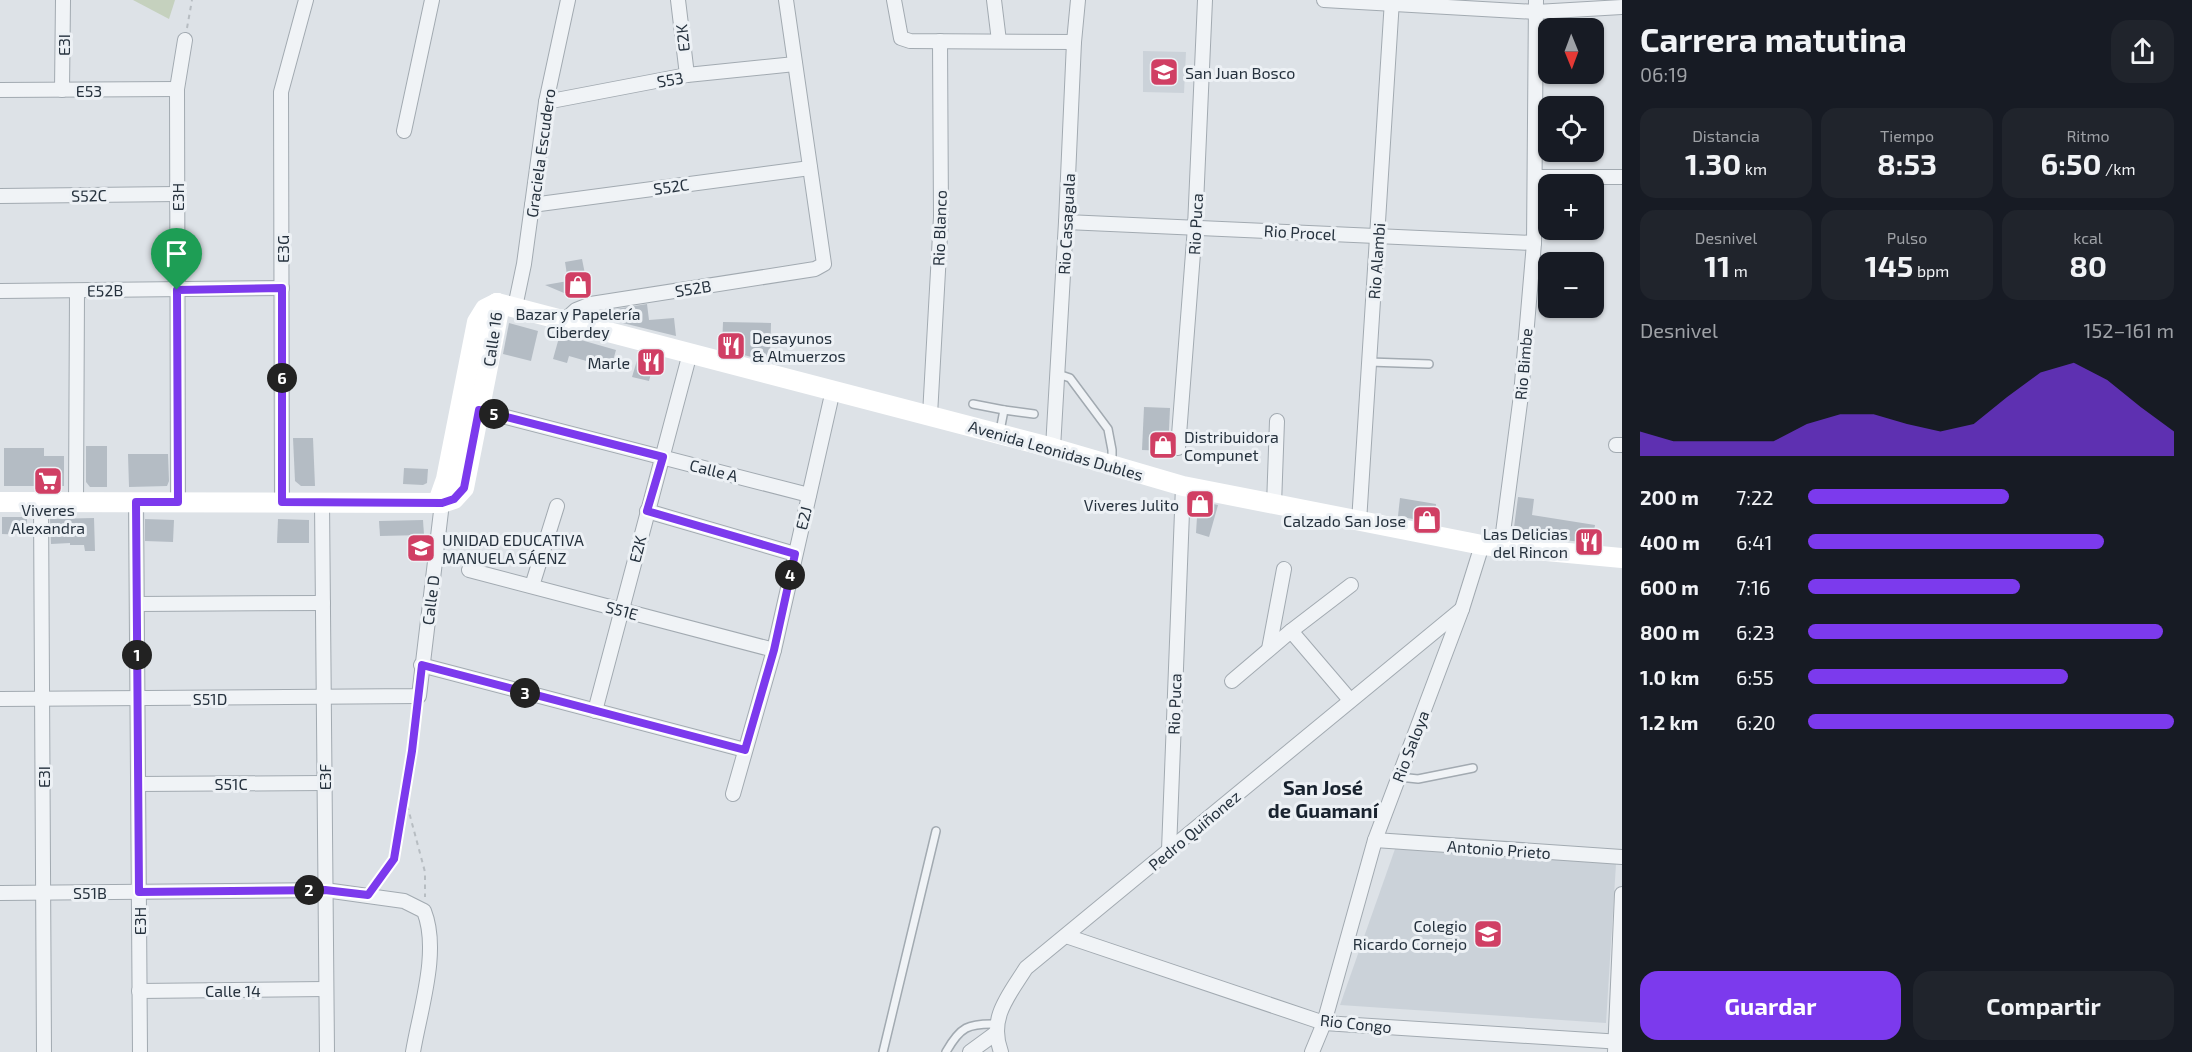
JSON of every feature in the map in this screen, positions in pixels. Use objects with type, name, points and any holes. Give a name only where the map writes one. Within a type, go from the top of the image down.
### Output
[{"type":"main road","name":"Avenida Leonidas Dubles","points":[[506,305],[999,433],[1183,486],[1492,546],[1622,558]]},
{"type":"main road","name":"Calle 16","points":[[506,305],[498,315],[464,488],[454,499],[442,503],[440,493],[446,479],[477,322],[485,309],[506,305]]},
{"type":"main road","points":[[0,502],[442,503]]},
{"type":"street","name":"E3I","points":[[62,90],[63,0]]},
{"type":"street","name":"E3G","points":[[282,502],[281,92],[306,0]]},
{"type":"street","points":[[404,131],[432,0]]},
{"type":"street","name":"Graciela Escudero","points":[[506,305],[524,264],[546,102],[568,0]]},
{"type":"street","name":"E2K","points":[[678,0],[687,75]]},
{"type":"street","points":[[786,0],[810,168]]},
{"type":"street","points":[[894,0],[901,38],[910,41],[1074,42]]},
{"type":"street","points":[[994,0],[999,41]]},
{"type":"street","name":"Rio Casaguala","points":[[1053,448],[1078,0]]},
{"type":"street","name":"Rio Puca","points":[[1178,448],[1195,227],[1205,0]]},
{"type":"street","points":[[1324,0],[1622,7]]},
{"type":"street","name":"Rio Alambi","points":[[1359,522],[1392,1]]},
{"type":"street","name":"Rio Bimbe","points":[[1492,546],[1521,395],[1534,243],[1536,6]]},
{"type":"street","name":"E3H","points":[[178,502],[177,89],[185,40]]},
{"type":"street","name":"Rio Blanco","points":[[930,415],[941,218],[940,41]]},
{"type":"street","name":"S53","points":[[546,102],[687,75],[795,64]]},
{"type":"street","name":"E53","points":[[0,90],[177,89]]},
{"type":"street","name":"S52C","points":[[532,205],[810,168]]},
{"type":"street","name":"S52B","points":[[565,320],[576,310],[591,304],[815,269],[824,264],[810,168]]},
{"type":"street","points":[[1535,177],[1622,177]]},
{"type":"street","name":"S52C","points":[[0,196],[177,194]]},
{"type":"street","name":"Rio Procel","points":[[1066,222],[1534,243]]},
{"type":"street","name":"E52B","points":[[0,291],[282,288]]},
{"type":"street","points":[[76,503],[77,291]]},
{"type":"street","name":"E2K","points":[[595,711],[690,353]]},
{"type":"street","name":"E2J","points":[[733,794],[774,650],[833,390]]},
{"type":"street","name":"Calle A","points":[[479,410],[809,495]]},
{"type":"street","points":[[1274,505],[1277,421]]},
{"type":"street","name":"Rio Puca","points":[[1169,850],[1183,486]]},
{"type":"street","name":"E3H","points":[[136,502],[140,1052]]},
{"type":"street","name":"E3F","points":[[322,502],[327,1052]]},
{"type":"street","name":"E3I","points":[[41,503],[44,1052]]},
{"type":"street","name":"Calle D","points":[[419,696],[442,503]]},
{"type":"street","points":[[532,586],[557,506]]},
{"type":"street","points":[[647,511],[795,554]]},
{"type":"street","name":"Rio Saloya","points":[[1312,1052],[1324,1023],[1375,840],[1462,609],[1492,546]]},
{"type":"street","points":[[1269,650],[1284,569]]},
{"type":"street","name":"S51E","points":[[469,570],[774,650]]},
{"type":"street","points":[[1232,681],[1291,631],[1351,585]]},
{"type":"street","points":[[137,604],[323,603]]},
{"type":"street","name":"Pedro Quiñonez","points":[[997,1028],[999,1010],[1026,968],[1462,609]]},
{"type":"street","points":[[1291,631],[1350,700]]},
{"type":"street","points":[[422,665],[745,750]]},
{"type":"street","name":"S51D","points":[[0,699],[419,696]]},
{"type":"street","name":"S51C","points":[[138,784],[324,783]]},
{"type":"street","name":"Antonio Prieto","points":[[1375,840],[1622,857]]},
{"type":"street","name":"S51B","points":[[0,893],[325,890],[404,901],[424,911]]},
{"type":"street","points":[[1618,1045],[1622,894]]},
{"type":"street","points":[[413,1052],[431,955],[429,924],[424,911]]},
{"type":"street","name":"Rio Congo","points":[[1066,936],[1324,1023],[1618,1045]]},
{"type":"street","name":"Calle 14","points":[[139,991],[326,989]]},
{"type":"street","points":[[970,1052],[997,1028]]},
{"type":"street","points":[[997,1028],[1001,1052]]},
{"type":"lane","points":[[1369,362],[1429,364]]},
{"type":"lane","points":[[1058,377],[1070,378],[1106,426],[1112,450],[1112,465]]},
{"type":"lane","points":[[973,404],[1034,414]]},
{"type":"lane","points":[[999,433],[1004,410]]},
{"type":"lane","points":[[1399,777],[1418,778],[1473,768]]},
{"type":"lane","points":[[883,1052],[936,831]]},
{"type":"lane","points":[[946,1052],[955,1035],[967,1027],[978,1023],[997,1028]]},
{"type":"path","points":[[185,40],[192,0]]},
{"type":"path","points":[[368,895],[394,859],[419,696]]},
{"type":"path","points":[[405,797],[425,872],[424,911]]},
{"type":"shaded area","name":"San Juan Bosco","points":[[1143,51],[1186,52],[1184,93],[1143,92]]},
{"type":"shaded area","name":"Colegio Ricardo Cornejo","points":[[1395,849],[1616,864],[1606,1023],[1340,1005]]},
{"type":"green space","points":[[133,0],[175,0],[169,19]]},
{"type":"building","points":[[582,259],[588,289],[564,293],[545,285],[568,281],[565,262]]},
{"type":"building","points":[[647,304],[649,320],[674,318],[676,336],[598,317],[597,312]]},
{"type":"building","points":[[723,322],[771,323],[770,362],[722,349]]},
{"type":"building","points":[[509,323],[538,331],[531,361],[503,354]]},
{"type":"building","points":[[560,334],[616,350],[611,368],[569,356],[567,363],[553,359]]},
{"type":"building","points":[[639,354],[655,359],[649,381],[632,377]]},
{"type":"building","points":[[1144,407],[1170,408],[1168,451],[1142,450]]},
{"type":"building","points":[[293,438],[313,438],[315,486],[301,486],[295,481]]},
{"type":"building","points":[[86,446],[107,446],[107,487],[90,487],[86,482]]},
{"type":"building","points":[[4,448],[44,448],[44,456],[64,456],[64,486],[4,486]]},
{"type":"building","points":[[128,454],[168,454],[169,481],[167,486],[129,487]]},
{"type":"building","points":[[404,468],[428,469],[427,483],[423,485],[403,484]]},
{"type":"building","points":[[1518,497],[1534,499],[1532,515],[1595,525],[1592,543],[1513,535]]},
{"type":"building","points":[[1400,498],[1436,504],[1433,523],[1398,516]]},
{"type":"building","points":[[1198,501],[1218,505],[1209,537],[1196,533]]},
{"type":"building","points":[[2,517],[27,517],[27,535],[2,534]]},
{"type":"building","points":[[94,518],[95,551],[85,551],[84,545],[51,544],[50,519]]},
{"type":"building","points":[[145,519],[174,520],[173,542],[145,541]]},
{"type":"building","points":[[278,519],[309,520],[309,543],[277,543]]},
{"type":"building","points":[[423,520],[424,535],[380,536],[379,521]]},
{"type":"place","name":"San Juan Bosco","points":[[1164,72]]},
{"type":"place","name":"Bazar y Papelería Ciberdey","points":[[578,285]]},
{"type":"place","name":"Desayunos & Almuerzos","points":[[731,346]]},
{"type":"place","name":"Marle","points":[[651,362]]},
{"type":"place","name":"Distribuidora Compunet","points":[[1163,445]]},
{"type":"place","name":"Viveres Alexandra","points":[[48,481]]},
{"type":"place","name":"Viveres Julito","points":[[1200,504]]},
{"type":"place","name":"Calzado San Jose","points":[[1427,520]]},
{"type":"place","name":"Las Delicias del Rincon","points":[[1589,542]]},
{"type":"place","name":"UNIDAD EDUCATIVA MANUELA SÁENZ","points":[[421,548]]},
{"type":"place","name":"Colegio Ricardo Cornejo","points":[[1488,934]]},
{"type":"district","name":"San José de Guamaní","points":[[1323,798]]},
{"type":"route","points":[[282,288],[282,502],[406,504],[450,501],[464,488],[479,410],[663,457],[647,511],[795,554],[774,650],[745,750],[422,665],[412,751],[394,859],[368,895],[325,890],[139,892],[136,502],[178,502],[177,290],[282,288]]}]
